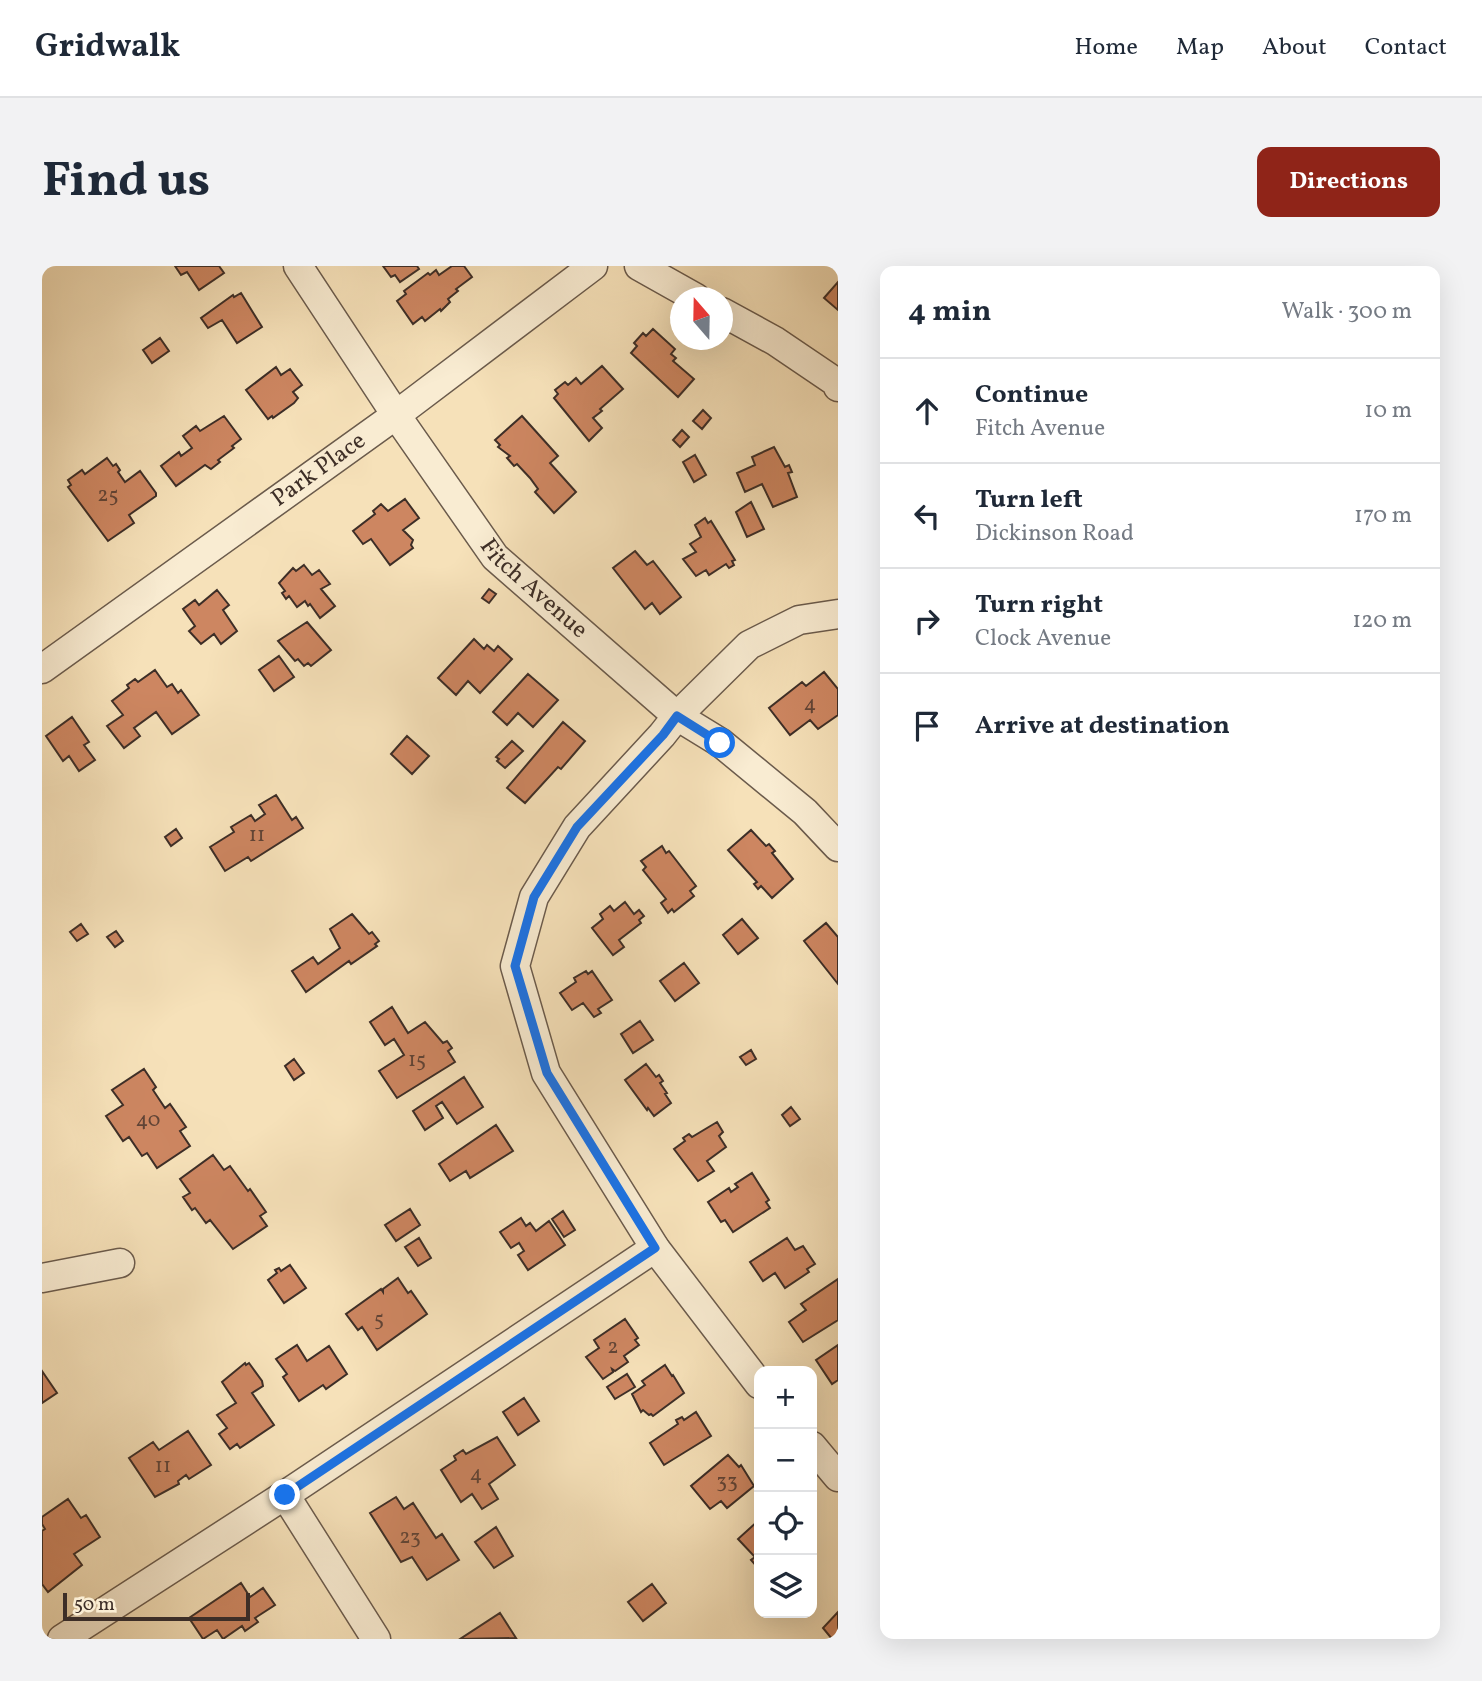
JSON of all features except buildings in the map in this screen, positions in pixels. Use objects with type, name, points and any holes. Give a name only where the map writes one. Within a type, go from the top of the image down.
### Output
[{"type":"street","name":"Fitch Avenue","points":[[298,266],[396,415],[495,557],[677,716],[720,743],[805,812],[838,847]]},
{"type":"street","name":"Park Place","points":[[42,669],[396,415],[593,266]]},
{"type":"street","points":[[639,266],[676,287]]},
{"type":"street","points":[[733,318],[775,341],[838,387]]},
{"type":"street","points":[[754,1377],[655,1248],[547,1073],[515,966],[534,897],[577,827],[663,735],[677,716],[749,645],[799,620],[838,614]]},
{"type":"street","points":[[62,1639],[285,1495],[655,1248]]},
{"type":"street","points":[[42,1278],[120,1263]]},
{"type":"street","points":[[817,1452],[838,1477]]},
{"type":"street","points":[[285,1495],[376,1639]]},
{"type":"route","points":[[285,1495],[655,1248],[547,1073],[515,966],[534,897],[577,827],[663,735],[677,716],[720,743]]}]
